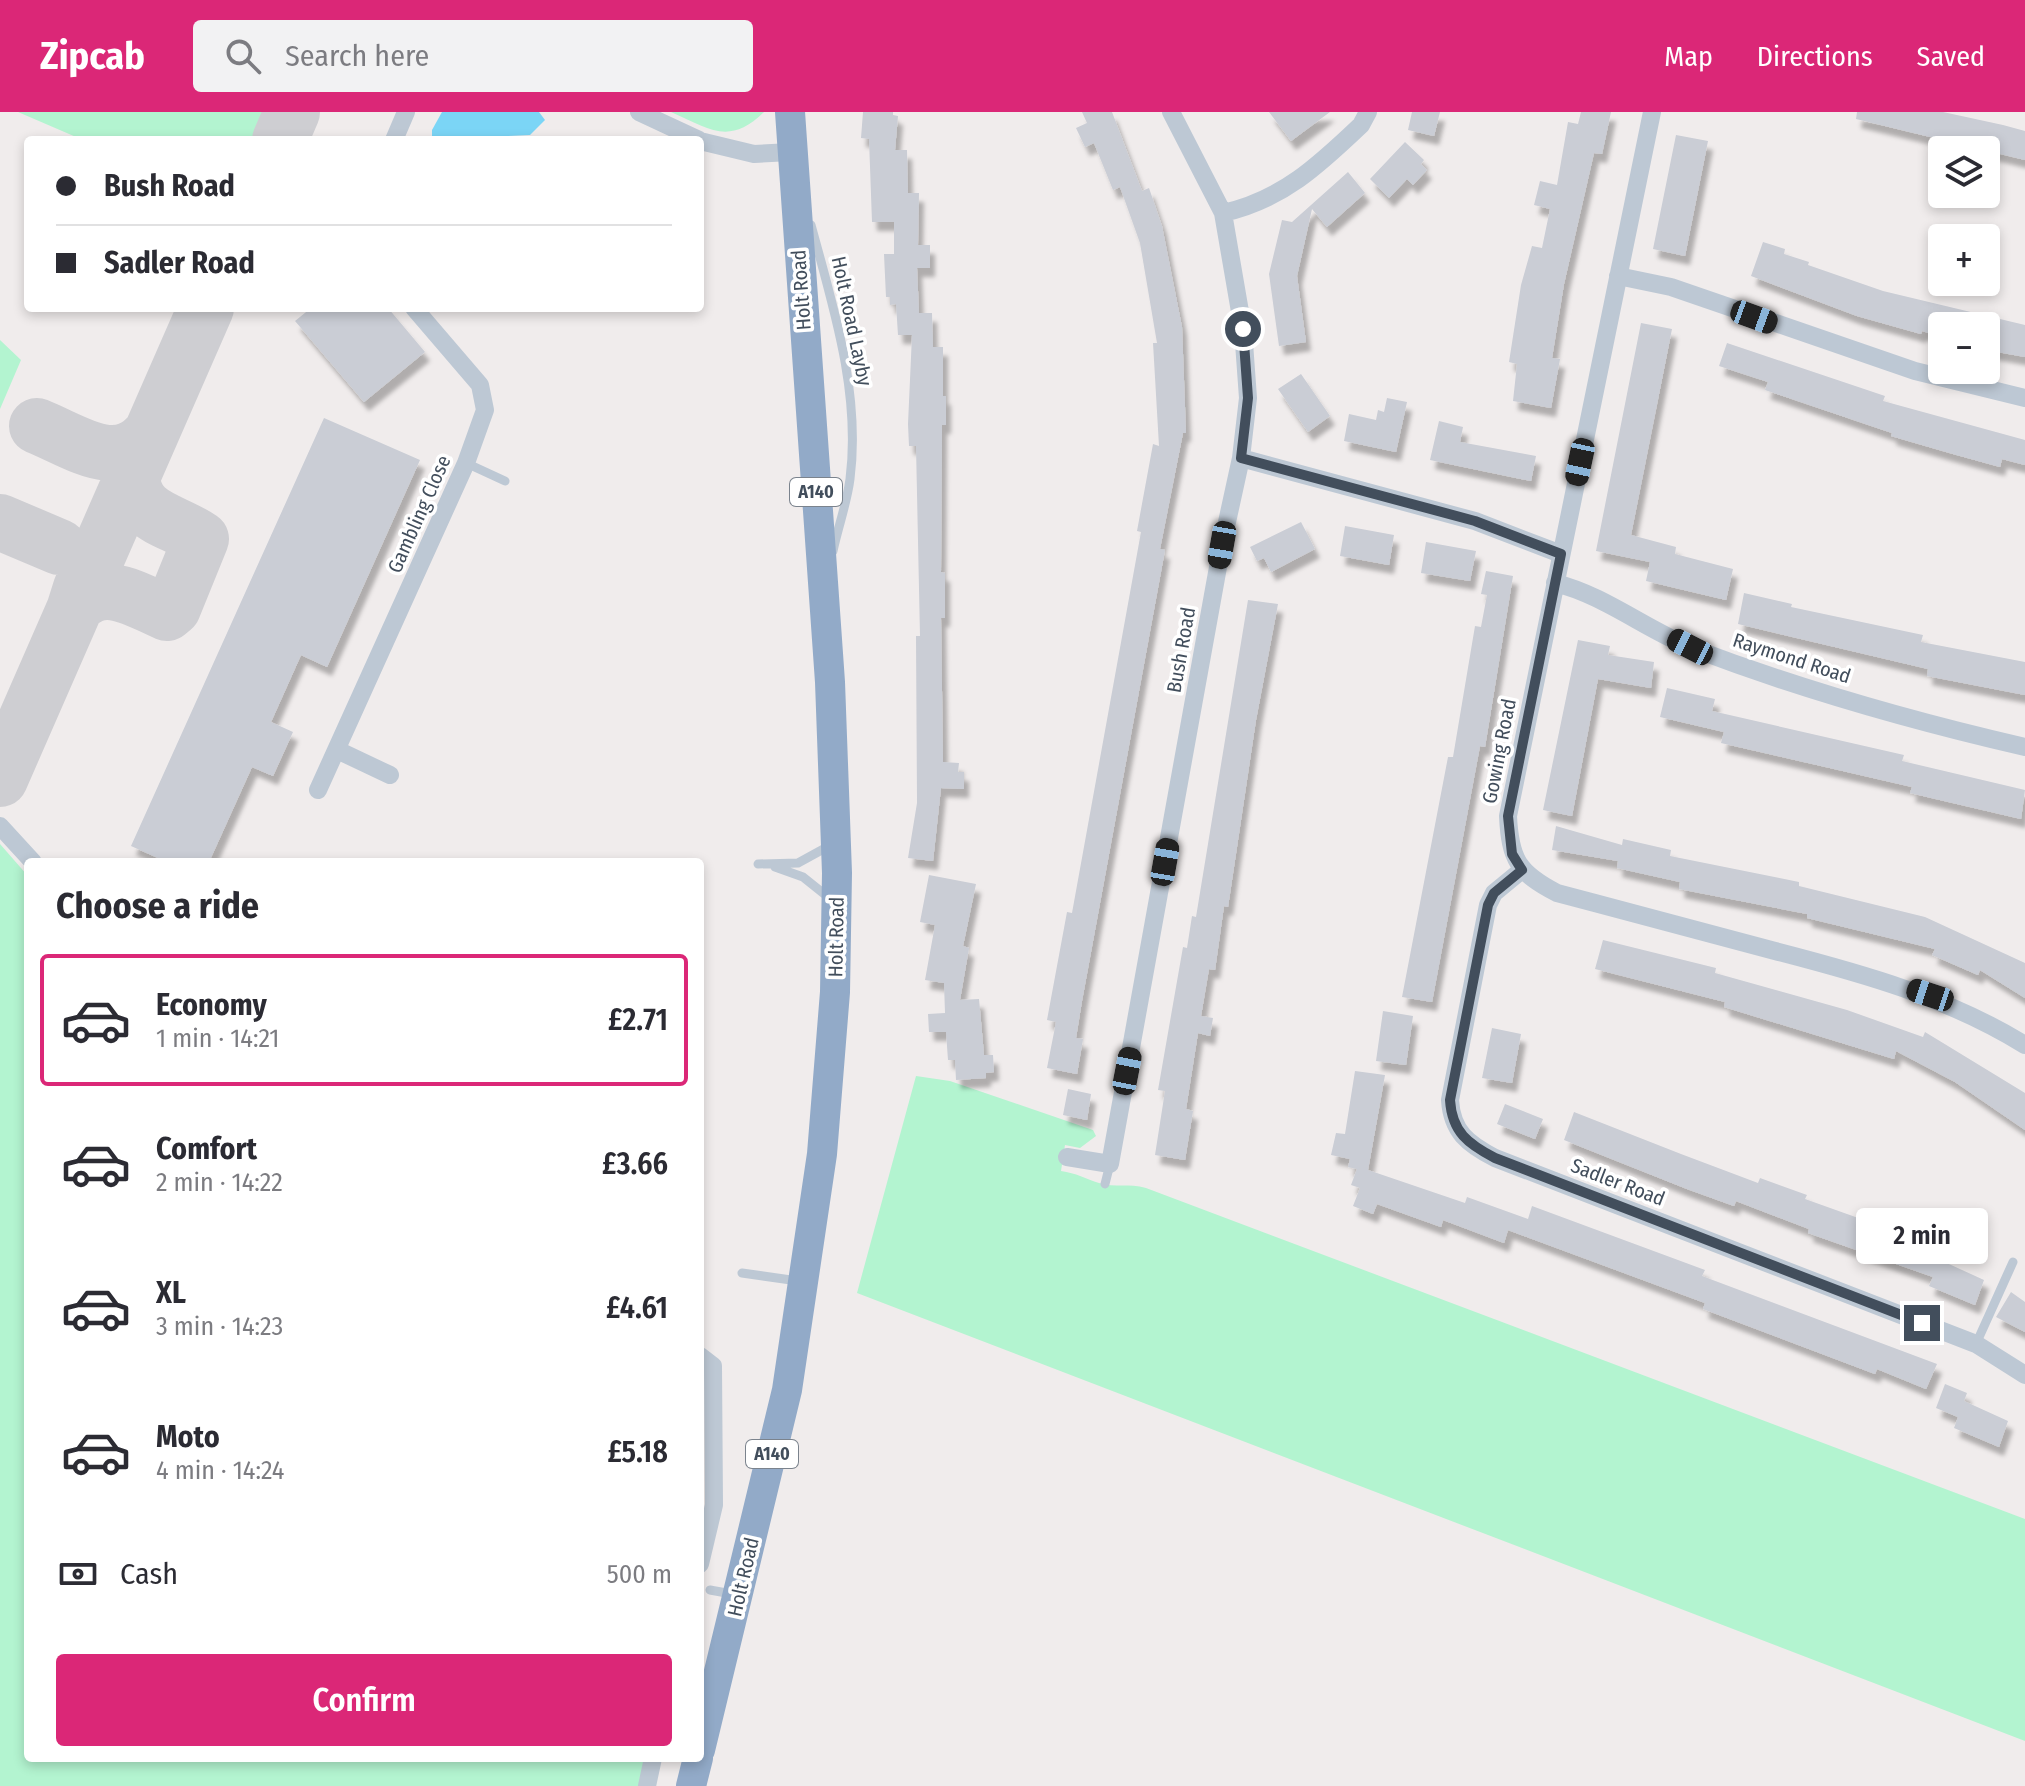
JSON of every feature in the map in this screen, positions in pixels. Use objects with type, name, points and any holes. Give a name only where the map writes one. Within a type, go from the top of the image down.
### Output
[{"type":"highway","name":"Holt Road","points":[[704,1725],[725,1593],[787,1390],[822,1154],[835,992],[836,841],[823,594],[790,112]]},
{"type":"highway","points":[[691,1786],[697,1762]]},
{"type":"street","points":[[396,136],[406,112]]},
{"type":"street","points":[[639,112],[690,136]]},
{"type":"street","name":"Bush Road","points":[[1110,1164],[1222,545],[1241,458],[1248,398],[1243,329],[1223,213],[1171,112]]},
{"type":"street","points":[[1223,213],[1252,207],[1282,193],[1350,135],[1368,112]]},
{"type":"street","name":"Gowing Road","points":[[1522,870],[1512,854],[1508,816],[1652,112]]},
{"type":"street","points":[[704,141],[754,154],[791,152]]},
{"type":"street","points":[[1618,276],[1671,287],[1915,371],[2025,398]]},
{"type":"street","name":"Gambling Close","points":[[318,790],[466,463],[485,410],[480,385],[417,312]]},
{"type":"street","points":[[1241,458],[1475,521],[1561,554]]},
{"type":"street","name":"Raymond Road","points":[[1555,583],[1578,589],[1690,647],[1928,725],[2025,747]]},
{"type":"street","points":[[337,750],[390,775]]},
{"type":"street","points":[[0,826],[29,858]]},
{"type":"street","points":[[1522,870],[1534,881],[1557,893],[1861,973],[1930,995],[1984,1020],[2025,1045]]},
{"type":"street","name":"Sadler Road","points":[[1522,870],[1494,893],[1488,905],[1450,1100],[1451,1116],[1457,1132],[1469,1144],[1495,1158],[1976,1344],[2025,1375]]},
{"type":"street","points":[[1067,1157],[1110,1164]]},
{"type":"street","points":[[704,1359],[713,1366],[714,1505],[704,1547]]},
{"type":"street","points":[[647,1786],[652,1762]]},
{"type":"lane","name":"Holt Road Layby","points":[[791,152],[839,326],[850,400],[850,478],[823,594]]},
{"type":"lane","points":[[466,463],[505,481]]},
{"type":"lane","points":[[758,864],[798,863],[836,841]]},
{"type":"lane","points":[[772,865],[803,877],[824,892],[836,908]]},
{"type":"lane","points":[[1105,1184],[1110,1164]]},
{"type":"lane","points":[[1976,1344],[2013,1262]]},
{"type":"lane","points":[[742,1273],[805,1281]]},
{"type":"green space","points":[[18,112],[268,112],[257,136],[74,136]]},
{"type":"green space","points":[[671,112],[764,112],[740,129],[719,131]]},
{"type":"green space","points":[[0,340],[21,360],[0,409]]},
{"type":"green space","points":[[0,844],[24,871],[24,1762],[646,1762],[641,1786],[0,1786]]},
{"type":"green space","points":[[916,1076],[950,1081],[1093,1130],[1096,1136],[1080,1148],[1065,1145],[1061,1171],[1105,1184],[1146,1188],[2025,1519],[2025,1741],[857,1293]]},
{"type":"water","points":[[442,112],[539,112],[545,120],[530,135],[432,136]]},
{"type":"building","points":[[863,112],[893,112],[898,116],[895,150],[907,150],[908,193],[919,193],[918,245],[930,245],[930,268],[917,268],[919,313],[932,313],[933,347],[943,347],[946,425],[942,425],[941,572],[945,573],[945,618],[941,618],[943,762],[959,763],[958,772],[964,772],[964,789],[941,788],[933,861],[908,858],[917,803],[916,636],[920,636],[916,446],[909,446],[908,424],[912,335],[898,335],[896,304],[890,305],[890,297],[886,297],[884,254],[894,254],[894,222],[872,222],[869,139],[861,138]]},
{"type":"building","points":[[1082,112],[1112,112],[1142,191],[1149,188],[1162,226],[1182,327],[1186,433],[1183,433],[1160,549],[1165,550],[1082,1001],[1076,1038],[1083,1039],[1077,1074],[1047,1068],[1056,1022],[1047,1020],[1067,912],[1072,913],[1141,532],[1137,531],[1153,444],[1159,446],[1153,343],[1157,343],[1140,243],[1120,187],[1113,190],[1094,143],[1085,147],[1076,128],[1087,123]]},
{"type":"building","points":[[1269,112],[1330,112],[1291,141]]},
{"type":"building","points":[[1412,112],[1440,112],[1434,136],[1408,130]]},
{"type":"building","points":[[1581,112],[1611,112],[1602,154],[1594,153],[1564,284],[1552,358],[1560,359],[1551,408],[1513,401],[1517,364],[1509,362],[1521,285],[1532,246],[1542,248],[1550,209],[1534,205],[1540,181],[1557,185],[1568,122],[1578,124]]},
{"type":"building","points":[[1857,112],[1943,112],[2003,125],[2025,131],[2025,160],[2000,154],[2000,136],[1928,136],[1856,119]]},
{"type":"building","points":[[1676,135],[1708,141],[1685,256],[1653,249]]},
{"type":"building","points":[[1405,142],[1424,160],[1421,164],[1427,170],[1413,185],[1407,179],[1389,198],[1370,179]]},
{"type":"building","points":[[1348,172],[1365,193],[1327,227],[1312,209],[1297,276],[1306,342],[1279,346],[1269,274],[1282,220],[1292,222]]},
{"type":"building","points":[[1763,242],[1785,249],[1784,254],[1809,262],[1808,265],[1883,291],[1971,312],[1928,312],[1928,333],[1922,331],[1921,334],[1857,316],[1751,276]]},
{"type":"building","points":[[306,312],[391,312],[425,352],[364,402],[295,321]]},
{"type":"building","points":[[2000,319],[2025,325],[2025,357],[2000,353]]},
{"type":"building","points":[[1641,323],[1672,329],[1631,535],[1676,547],[1675,554],[1733,569],[1726,600],[1646,581],[1650,562],[1596,551]]},
{"type":"building","points":[[1727,343],[1885,396],[1883,401],[2025,440],[2025,465],[2002,459],[2000,467],[1953,454],[1891,436],[1892,433],[1765,390],[1768,382],[1719,366]]},
{"type":"building","points":[[1301,374],[1330,416],[1308,432],[1278,389]]},
{"type":"building","points":[[1387,398],[1407,402],[1396,452],[1344,441],[1349,414],[1376,420],[1378,410],[1384,412]]},
{"type":"building","points":[[324,418],[420,460],[327,667],[301,655],[271,722],[293,732],[273,776],[252,767],[211,858],[158,858],[131,846]]},
{"type":"building","points":[[1439,421],[1463,427],[1460,442],[1536,456],[1531,481],[1430,460]]},
{"type":"building","points":[[1301,522],[1315,549],[1271,572],[1264,558],[1257,561],[1250,547]]},
{"type":"building","points":[[1345,526],[1394,535],[1389,565],[1340,556]]},
{"type":"building","points":[[1426,542],[1476,551],[1470,581],[1421,573]]},
{"type":"building","points":[[1486,571],[1513,576],[1485,747],[1480,746],[1432,1002],[1402,997],[1448,757],[1453,757],[1475,626],[1481,627],[1487,595],[1481,594]]},
{"type":"building","points":[[1744,593],[1792,604],[1791,607],[1923,635],[1921,642],[2025,662],[2025,695],[1927,676],[1928,669],[1738,624]]},
{"type":"building","points":[[1248,600],[1278,604],[1256,720],[1228,907],[1224,906],[1215,970],[1209,969],[1201,1016],[1213,1018],[1210,1036],[1198,1033],[1186,1109],[1193,1111],[1185,1160],[1155,1155],[1165,1091],[1158,1090],[1183,947],[1187,948],[1192,916],[1196,917]]},
{"type":"building","points":[[1578,640],[1610,646],[1608,655],[1654,662],[1651,688],[1598,679],[1572,816],[1543,810]]},
{"type":"building","points":[[1667,688],[1715,699],[1712,711],[1904,755],[1902,761],[2025,790],[2021,819],[1910,793],[1912,787],[1721,743],[1724,732],[1660,717]]},
{"type":"building","points":[[1556,826],[1622,845],[1623,839],[1671,850],[1670,856],[1799,882],[1799,886],[1925,917],[2025,963],[2025,998],[1980,970],[1978,975],[1932,955],[1935,949],[1807,918],[1807,914],[1679,889],[1680,882],[1617,868],[1618,861],[1552,850]]},
{"type":"building","points":[[929,875],[976,884],[963,946],[969,948],[960,1000],[979,999],[984,1055],[993,1055],[994,1072],[986,1073],[986,1078],[956,1080],[955,1060],[948,1060],[946,1032],[929,1032],[928,1014],[945,1013],[944,983],[925,980],[935,925],[920,922]]},
{"type":"building","points":[[1603,940],[1716,968],[1715,973],[1847,1010],[1923,1037],[1925,1032],[2025,1093],[2025,1130],[1955,1082],[1896,1051],[1894,1059],[1724,1007],[1725,1002],[1595,969]]},
{"type":"building","points":[[1383,1011],[1413,1016],[1406,1065],[1376,1061]]},
{"type":"building","points":[[1492,1028],[1521,1034],[1512,1083],[1482,1078]]},
{"type":"building","points":[[1355,1071],[1385,1075],[1368,1170],[1465,1203],[1467,1197],[1528,1219],[1532,1206],[1705,1270],[1702,1276],[1937,1364],[1926,1389],[1877,1369],[1875,1374],[1703,1309],[1705,1303],[1508,1230],[1504,1243],[1443,1220],[1441,1227],[1377,1204],[1373,1214],[1353,1206],[1360,1188],[1351,1185],[1357,1169],[1348,1167],[1350,1159],[1331,1155],[1336,1133],[1345,1134]]},
{"type":"building","points":[[1068,1089],[1091,1094],[1087,1120],[1063,1115]]},
{"type":"building","points":[[1505,1104],[1543,1119],[1535,1139],[1497,1124]]},
{"type":"building","points":[[1574,1112],[1758,1183],[1760,1178],[1807,1195],[1805,1199],[1931,1244],[1927,1254],[1984,1280],[1975,1305],[1929,1286],[1933,1277],[1808,1233],[1809,1229],[1736,1201],[1734,1206],[1687,1189],[1564,1140]]},
{"type":"building","points":[[2011,1292],[2025,1302],[2025,1332],[1996,1317]]},
{"type":"building","points":[[1945,1384],[1967,1393],[1964,1401],[2008,1421],[1999,1447],[1954,1428],[1958,1417],[1936,1408]]},
{"type":"taxiway","points":[[282,136],[292,112]]},
{"type":"taxiway","points":[[0,779],[204,312]]},
{"type":"taxiway","points":[[37,426],[82,446],[111,453],[138,445],[151,433]]},
{"type":"taxiway","points":[[81,588],[75,607],[86,598],[108,592],[131,597],[167,613],[173,608],[201,539],[147,509],[134,490],[132,476]]},
{"type":"taxiway","points":[[0,522],[59,547]]},
{"type":"route","points":[[1243,329],[1248,398],[1241,458],[1475,521],[1561,554],[1508,816],[1512,854],[1522,870],[1494,893],[1488,905],[1450,1100],[1451,1116],[1457,1132],[1469,1144],[1495,1158],[1922,1323]]}]
